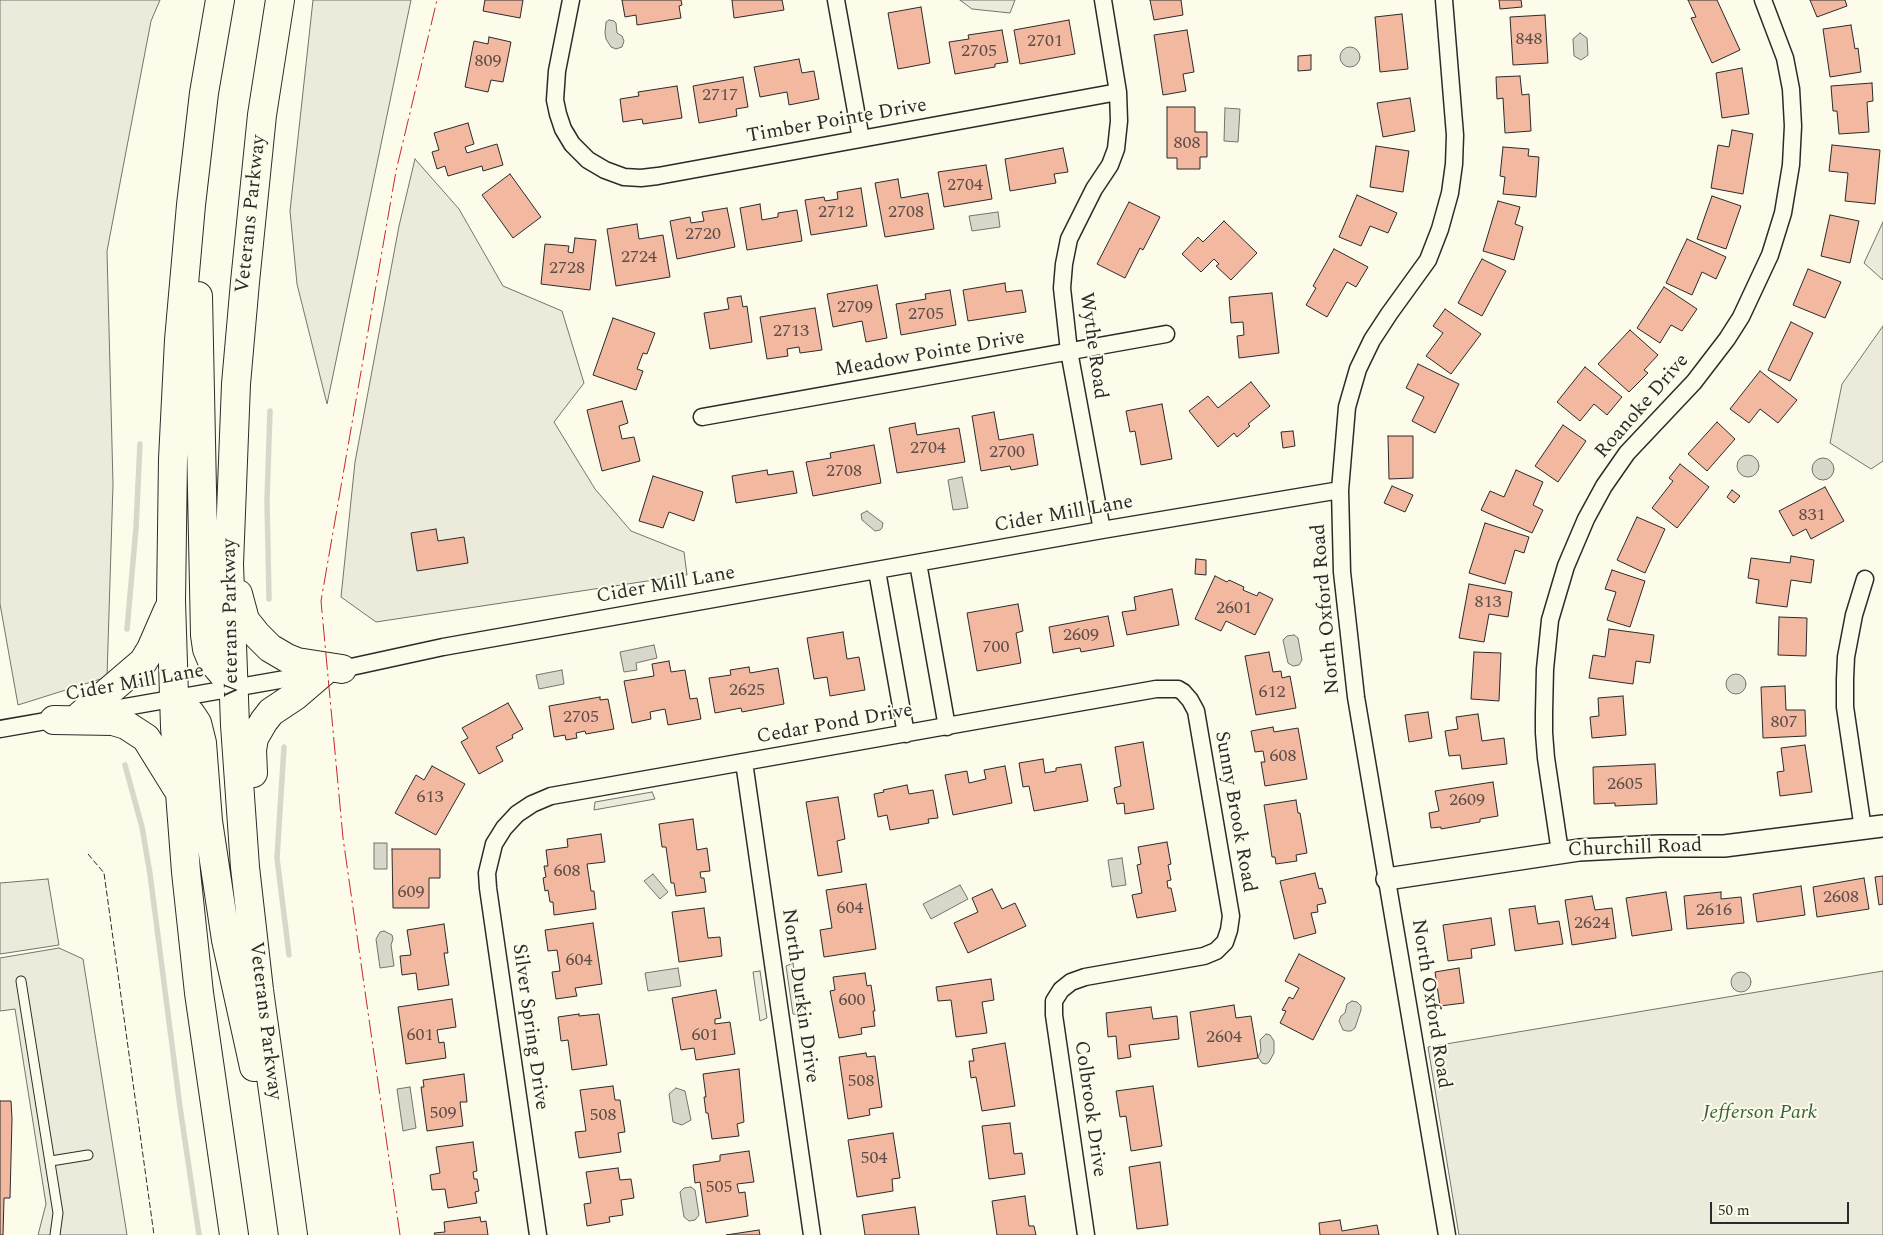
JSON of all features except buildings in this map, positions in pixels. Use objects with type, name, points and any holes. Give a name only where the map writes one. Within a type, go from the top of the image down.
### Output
[{"type":"highway","points":[[220,0],[204,93],[191,205],[179,340],[173,459],[172,601],[174,698],[179,792],[192,939],[234,1235]]},
{"type":"highway","name":"Veterans Parkway","points":[[280,0],[262,115],[245,282],[236,384],[229,564],[236,755],[245,867],[259,990],[293,1235]]},
{"type":"highway","points":[[191,205],[198,301],[204,635],[212,661],[234,688]]},
{"type":"highway","points":[[229,564],[245,620],[265,644],[297,662],[333,670]]},
{"type":"highway","points":[[81,715],[143,662],[152,649],[172,601]]},
{"type":"highway","points":[[259,990],[270,954],[254,790],[252,750],[254,738],[272,712],[333,670]]},
{"type":"highway","points":[[174,698],[191,714],[200,732],[210,830],[226,940],[252,1060],[263,1100],[278,1128]]},
{"type":"highway","points":[[54,720],[113,721],[126,725],[146,738],[179,792]]},
{"type":"street","name":"Timber Pointe Drive","points":[[571,0],[557,71],[555,100],[558,114],[563,130],[572,144],[588,160],[605,170],[624,177],[641,178],[1118,92]]},
{"type":"street","points":[[836,0],[861,139]]},
{"type":"street","name":"Wythe Road","points":[[1102,530],[1069,351],[1062,288],[1069,239],[1094,188],[1110,165],[1116,148],[1119,121],[1118,92],[1103,0]]},
{"type":"street","name":"North Oxford Road","points":[[1444,0],[1455,135],[1450,193],[1440,229],[1428,260],[1372,340],[1358,369],[1347,407],[1340,490],[1342,572],[1347,631],[1356,697],[1447,1235]]},
{"type":"street","name":"Roanoke Drive","points":[[1560,852],[1544,741],[1544,712],[1545,669],[1550,620],[1566,566],[1586,519],[1604,486],[1627,453],[1694,382],[1727,339],[1741,317],[1770,255],[1783,213],[1791,165],[1793,126],[1791,89],[1786,58],[1763,0]]},
{"type":"street","name":"Meadow Pointe Drive","points":[[702,417],[1166,334]]},
{"type":"street","name":"Cider Mill Lane","points":[[0,729],[333,670],[443,647],[1102,530],[1340,490]]},
{"type":"street","points":[[918,563],[947,727]]},
{"type":"street","points":[[877,571],[906,734]]},
{"type":"street","points":[[1865,579],[1852,621],[1846,657],[1845,706],[1873,828]]},
{"type":"street","name":"Cedar Pond Drive","points":[[504,828],[517,814],[532,804],[551,796],[1156,689],[1186,688]]},
{"type":"street","name":"Sunny Brook Road","points":[[1056,986],[1084,977],[1204,956],[1231,945],[1229,930],[1231,916],[1196,711],[1186,688]]},
{"type":"street","name":"North Durkin Drive","points":[[744,762],[812,1235]]},
{"type":"street","name":"Silver Spring Drive","points":[[504,828],[494,844],[487,873],[488,888],[538,1235]]},
{"type":"street","name":"Churchill Road","points":[[1387,879],[1560,852],[1659,846],[1724,846],[1873,828]]},
{"type":"street","name":"Colbrook Drive","points":[[1056,986],[1054,1015],[1086,1235]]},
{"type":"lane","points":[[21,981],[58,1213],[55,1235]]},
{"type":"lane","points":[[51,1161],[88,1155]]},
{"type":"green space","points":[[0,0],[160,0],[151,21],[107,251],[113,484],[107,677],[18,705],[0,604]]},
{"type":"green space","points":[[313,0],[411,0],[327,404],[297,284],[290,211]]},
{"type":"green space","points":[[960,0],[1015,0],[1010,13],[972,9]]},
{"type":"green space","points":[[415,159],[459,209],[503,286],[562,311],[584,383],[554,422],[595,489],[631,531],[684,552],[687,575],[376,622],[341,597],[355,462],[399,226]]},
{"type":"green space","points":[[1883,222],[1883,280],[1864,263]]},
{"type":"green space","points":[[1883,326],[1883,461],[1871,469],[1830,443],[1842,384]]},
{"type":"green space","points":[[652,792],[655,799],[594,810],[595,802]]},
{"type":"green space","points":[[48,879],[59,945],[0,954],[0,883]]},
{"type":"green space","points":[[793,963],[801,1015],[793,1014],[786,966]]},
{"type":"green space","points":[[760,971],[767,1018],[760,1021],[753,972]]},
{"type":"green space","name":"Jefferson Park","points":[[1883,971],[1883,1235],[1459,1235],[1428,1047]]},
{"type":"shaded area","points":[[609,20],[616,23],[617,33],[622,36],[624,41],[622,47],[616,49],[611,47],[606,39],[606,22]]},
{"type":"shaded area","points":[[1580,33],[1587,38],[1588,55],[1581,60],[1574,56],[1573,39]]},
{"type":"shaded area","points":[[1350,47],[1357,50],[1360,57],[1357,64],[1350,67],[1343,64],[1340,57],[1343,50]]},
{"type":"shaded area","points":[[1225,108],[1240,109],[1238,142],[1224,141]]},
{"type":"shaded area","points":[[998,212],[1000,227],[972,231],[969,216]]},
{"type":"shaded area","points":[[1748,455],[1758,462],[1759,466],[1752,476],[1748,477],[1738,470],[1737,466],[1744,456]]},
{"type":"shaded area","points":[[1823,458],[1831,461],[1834,469],[1831,477],[1823,480],[1815,477],[1812,469],[1815,461]]},
{"type":"shaded area","points":[[962,477],[968,508],[953,510],[948,480]]},
{"type":"shaded area","points":[[867,511],[883,523],[880,530],[875,531],[862,520],[861,514]]},
{"type":"shaded area","points":[[1294,635],[1298,638],[1302,660],[1299,665],[1293,666],[1288,663],[1283,640],[1287,636]]},
{"type":"shaded area","points":[[654,645],[657,658],[636,663],[637,670],[624,672],[620,652]]},
{"type":"shaded area","points":[[562,670],[564,684],[539,689],[536,675]]},
{"type":"shaded area","points":[[1736,674],[1743,677],[1746,684],[1743,691],[1736,694],[1729,691],[1726,684],[1729,677]]},
{"type":"shaded area","points":[[374,843],[387,843],[387,869],[374,869]]},
{"type":"shaded area","points":[[1122,858],[1126,885],[1112,887],[1108,860]]},
{"type":"shaded area","points":[[653,874],[668,892],[660,899],[644,881]]},
{"type":"shaded area","points":[[960,885],[968,899],[931,919],[923,904]]},
{"type":"shaded area","points":[[384,931],[392,935],[391,945],[394,966],[380,968],[376,939],[380,932]]},
{"type":"shaded area","points":[[59,948],[83,959],[127,1235],[38,1235],[46,1204],[15,1009],[0,1011],[0,958]]},
{"type":"shaded area","points":[[678,968],[681,986],[648,991],[645,973]]},
{"type":"shaded area","points":[[1741,972],[1748,975],[1751,982],[1748,989],[1741,992],[1734,989],[1731,982],[1734,975]]},
{"type":"shaded area","points":[[1352,1001],[1357,1002],[1361,1006],[1361,1010],[1355,1028],[1347,1031],[1343,1030],[1339,1021],[1345,1013],[1347,1004]]},
{"type":"shaded area","points":[[1266,1034],[1270,1035],[1274,1041],[1274,1053],[1266,1064],[1262,1063],[1258,1057],[1261,1051],[1260,1040]]},
{"type":"shaded area","points":[[410,1087],[416,1128],[403,1131],[397,1089]]},
{"type":"shaded area","points":[[676,1088],[685,1091],[691,1120],[682,1125],[673,1122],[669,1094]]},
{"type":"shaded area","points":[[691,1187],[695,1190],[699,1215],[695,1220],[689,1221],[684,1217],[680,1192],[684,1188]]},
{"type":"waterway","points":[[269,599],[267,500],[270,411]]},
{"type":"waterway","points":[[127,629],[136,528],[140,444]]},
{"type":"waterway","points":[[284,747],[277,858],[289,955]]},
{"type":"waterway","points":[[125,765],[142,827],[150,874],[180,1107],[199,1235]]},
{"type":"fence","points":[[88,854],[104,873],[154,1235]]},
{"type":"power","points":[[400,1235],[343,838],[321,601],[396,171],[437,0]]}]
